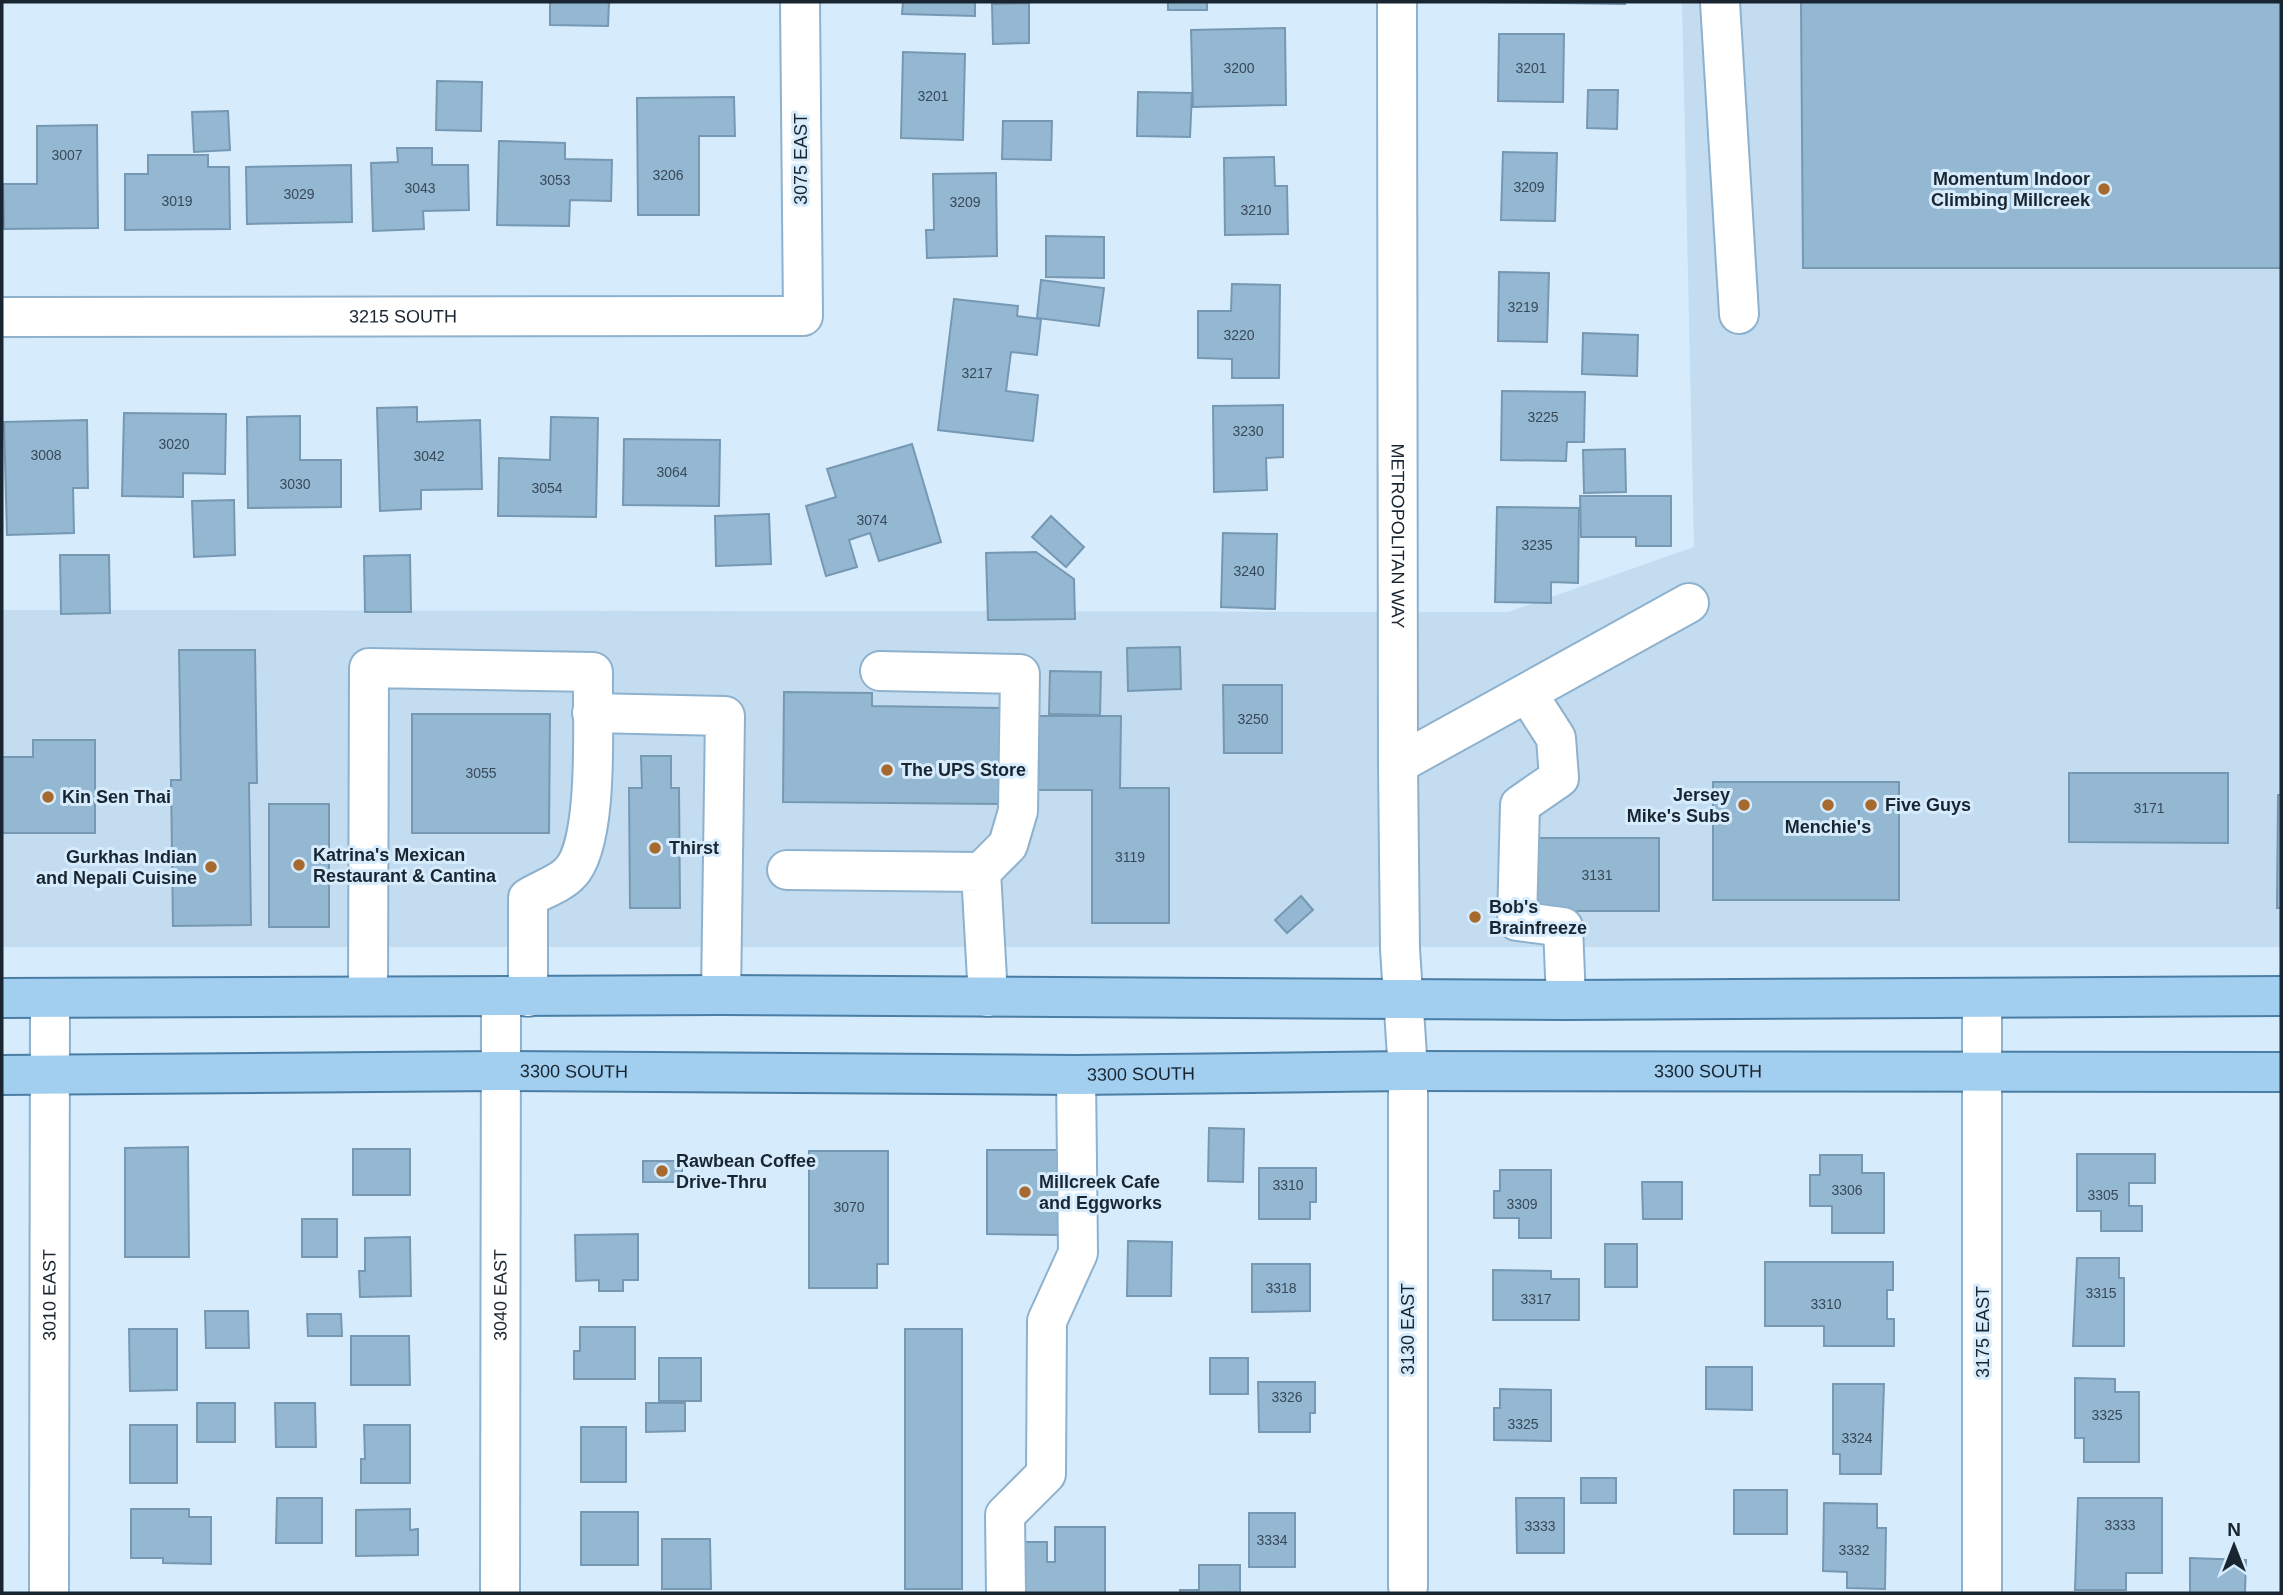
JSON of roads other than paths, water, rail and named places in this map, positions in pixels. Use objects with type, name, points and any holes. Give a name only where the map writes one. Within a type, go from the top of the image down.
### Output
[{"type":"main road","points":[[2,998],[721,995],[1566,1000],[2281,996]]},
{"type":"main road","name":"3300 SOUTH","points":[[2,1075],[501,1071],[1076,1075],[1408,1071],[2281,1072]]},
{"type":"street","name":"3075 EAST","points":[[800,2],[803,316]]},
{"type":"street","name":"METROPOLITAN WAY","points":[[1397,2],[1398,764],[1403,1000],[1408,1071]]},
{"type":"street","points":[[1720,2],[1740,314]]},
{"type":"street","name":"3215 SOUTH","points":[[2,317],[803,316]]},
{"type":"street","points":[[1398,764],[1689,603]]},
{"type":"street","points":[[368,996],[369,668],[593,672],[592,713],[725,716],[721,995]]},
{"type":"street","points":[[787,870],[981,872],[1008,845],[1018,811],[1020,674],[880,671]]},
{"type":"street","points":[[1527,693],[1556,738],[1559,778],[1520,805],[1517,921],[1563,927],[1566,1000]]},
{"type":"street","name":"3040 EAST","points":[[500,1593],[501,1071],[528,898],[570,874],[581,853],[589,828],[592,713]]},
{"type":"street","points":[[981,872],[988,997]]},
{"type":"street","name":"3010 EAST","points":[[49,1593],[50,998]]},
{"type":"street","name":"3175 EAST","points":[[1982,998],[1982,1593]]},
{"type":"street","name":"3130 EAST","points":[[1408,1071],[1408,1587]]},
{"type":"street","points":[[1006,1593],[1006,1516],[1046,1474],[1047,1321],[1078,1253],[1076,1075]]},
{"type":"place","name":"Momentum Indoor Climbing Millcreek","points":[[2104,189]]},
{"type":"place","name":"The UPS Store","points":[[887,770]]},
{"type":"place","name":"Kin Sen Thai","points":[[48,797]]},
{"type":"place","name":"Jersey Mike's Subs","points":[[1744,805]]},
{"type":"place","name":"Menchie's","points":[[1828,805]]},
{"type":"place","name":"Five Guys","points":[[1871,805]]},
{"type":"place","name":"Thirst","points":[[655,848]]},
{"type":"place","name":"Katrina's Mexican Restaurant & Cantina","points":[[299,865]]},
{"type":"place","name":"Gurkhas Indian and Nepali Cuisine","points":[[211,867]]},
{"type":"place","name":"Bob's Brainfreeze","points":[[1475,917]]},
{"type":"place","name":"Rawbean Coffee Drive-Thru","points":[[662,1171]]},
{"type":"place","name":"Millcreek Cafe and Eggworks","points":[[1025,1192]]}]
